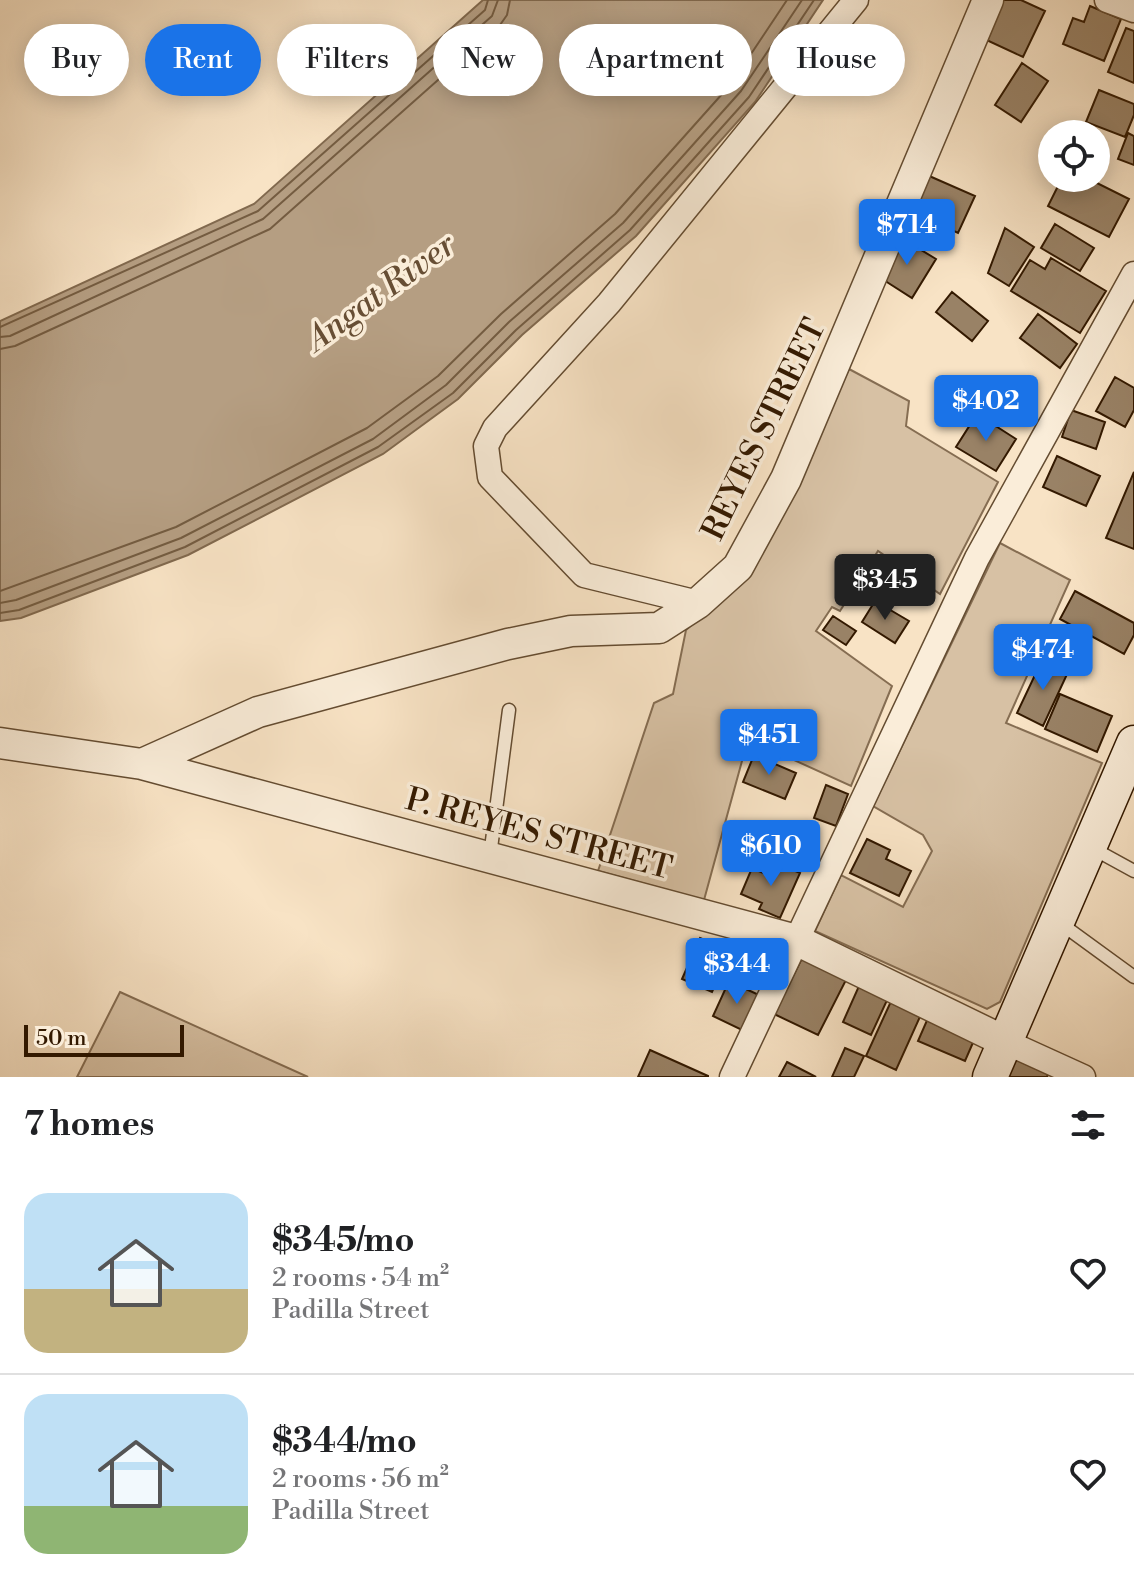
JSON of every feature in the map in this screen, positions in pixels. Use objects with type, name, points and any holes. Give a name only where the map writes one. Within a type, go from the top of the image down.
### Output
[{"type":"main road","points":[[990,1077],[1134,743]]},
{"type":"street","points":[[698,603],[584,575],[490,477],[486,446],[495,428],[609,303],[856,0]]},
{"type":"street","name":"REYES STREET","points":[[142,764],[258,712],[546,636],[571,631],[659,628],[698,603],[738,567],[786,479],[988,0]]},
{"type":"street","points":[[1107,0],[1134,10]]},
{"type":"street","points":[[732,1077],[977,558],[1134,274]]},
{"type":"street","name":"P. REYES STREET","points":[[0,743],[142,764],[796,940],[1083,1077]]},
{"type":"lane","points":[[490,856],[509,710]]},
{"type":"lane","points":[[1090,847],[1134,871]]},
{"type":"lane","points":[[1058,921],[1134,977]]},
{"type":"shaded area","points":[[849,369],[909,401],[906,426],[998,482],[940,594],[878,551],[840,611],[832,607],[816,631],[892,686],[851,786],[748,739],[704,900],[598,871],[654,703],[673,694],[686,630],[747,574]]},
{"type":"shaded area","points":[[1000,543],[1070,580],[1006,723],[1102,763],[1000,1002],[987,1009],[815,931],[841,875],[903,907],[932,851],[923,835],[873,806]]},
{"type":"shaded area","points":[[120,992],[308,1077],[77,1077]]},
{"type":"water","name":"Angat River","points":[[483,0],[823,0],[807,24],[768,24],[768,82],[755,102],[636,236],[522,335],[458,399],[383,454],[188,555],[21,618],[0,621],[0,321],[254,204],[375,96],[417,96],[417,59],[433,45],[433,96],[543,96],[543,24],[456,24]]},
{"type":"building","points":[[997,0],[1021,0],[1045,11],[1023,57],[980,37]]},
{"type":"building","points":[[1090,6],[1121,19],[1104,61],[1063,44],[1073,18],[1084,22]]},
{"type":"building","points":[[1126,28],[1134,31],[1134,83],[1108,72]]},
{"type":"building","points":[[1022,63],[1048,81],[1021,122],[995,105]]},
{"type":"building","points":[[1099,90],[1134,104],[1134,115],[1125,137],[1110,131],[1110,120],[1087,120]]},
{"type":"building","points":[[1128,133],[1134,136],[1134,165],[1118,159]]},
{"type":"building","points":[[927,175],[975,196],[958,233],[911,211]]},
{"type":"building","points":[[1110,190],[1129,199],[1109,237],[1048,206],[1055,192],[1110,192]]},
{"type":"building","points":[[1055,224],[1094,248],[1080,271],[1041,248]]},
{"type":"building","points":[[1005,228],[1034,247],[1009,286],[988,273]]},
{"type":"building","points":[[898,236],[936,259],[912,298],[879,277]]},
{"type":"building","points":[[1051,258],[1106,291],[1080,333],[1011,291],[1030,260],[1045,269]]},
{"type":"building","points":[[952,292],[988,321],[972,341],[936,312]]},
{"type":"building","points":[[1038,314],[1077,344],[1060,368],[1020,338]]},
{"type":"building","points":[[1115,377],[1134,388],[1134,410],[1125,427],[1096,411]]},
{"type":"building","points":[[1071,410],[1105,422],[1096,449],[1062,437]]},
{"type":"building","points":[[977,414],[1016,439],[996,471],[956,447]]},
{"type":"building","points":[[1057,456],[1100,476],[1086,506],[1043,487]]},
{"type":"building","points":[[1134,472],[1134,549],[1106,538]]},
{"type":"building","points":[[1075,591],[1134,623],[1134,635],[1124,654],[1060,619]]},
{"type":"building","points":[[875,601],[909,621],[895,643],[862,622]]},
{"type":"building","points":[[833,616],[856,631],[846,645],[823,630]]},
{"type":"building","points":[[1043,658],[1069,670],[1043,726],[1017,713]]},
{"type":"building","points":[[1060,694],[1112,716],[1097,752],[1045,729]]},
{"type":"building","points":[[754,755],[796,773],[785,799],[743,782]]},
{"type":"building","points":[[826,785],[848,794],[836,826],[814,818]]},
{"type":"building","points":[[867,839],[890,850],[886,859],[911,871],[899,896],[850,873]]},
{"type":"building","points":[[775,862],[800,873],[780,918],[759,909],[762,903],[741,894],[752,868],[770,876]]},
{"type":"building","points":[[700,938],[730,951],[712,992],[682,979]]},
{"type":"building","points":[[756,948],[777,958],[763,990],[742,980]]},
{"type":"building","points":[[804,954],[848,976],[818,1035],[774,1014]]},
{"type":"building","points":[[729,981],[761,996],[744,1031],[713,1016]]},
{"type":"building","points":[[859,986],[888,998],[871,1035],[843,1022]]},
{"type":"building","points":[[893,997],[923,1010],[896,1070],[866,1056]]},
{"type":"building","points":[[928,1018],[975,1038],[965,1061],[918,1041]]},
{"type":"building","points":[[845,1048],[864,1056],[854,1077],[832,1077]]},
{"type":"building","points":[[650,1050],[708,1076],[708,1077],[638,1077]]},
{"type":"building","points":[[1008,1056],[1048,1074],[1047,1077],[998,1077]]},
{"type":"building","points":[[787,1062],[816,1077],[779,1077]]}]
